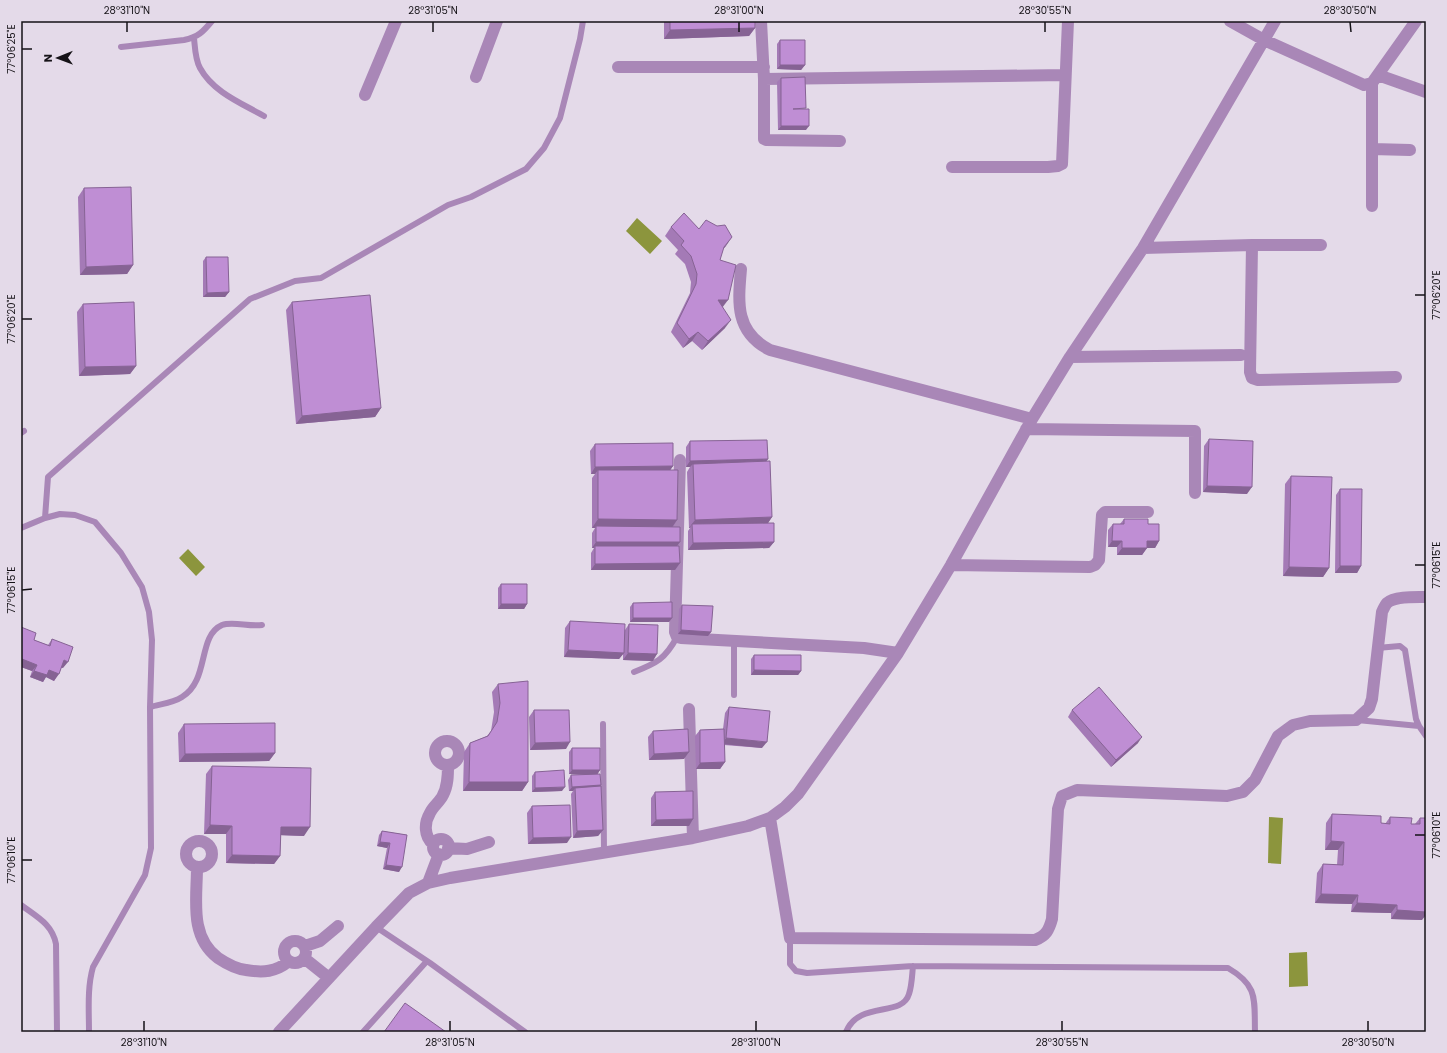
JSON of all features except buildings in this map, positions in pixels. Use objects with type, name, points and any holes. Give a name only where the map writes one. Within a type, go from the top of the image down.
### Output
[{"type":"street","points":[[365,95],[396,21]]},
{"type":"street","points":[[476,77],[497,21]]},
{"type":"street","points":[[761,21],[764,67],[764,139],[840,141]]},
{"type":"street","points":[[952,167],[1048,167],[1062,164],[1068,21]]},
{"type":"street","points":[[1230,21],[1264,40],[1364,85],[1375,79],[1416,21]]},
{"type":"street","points":[[279,1032],[409,893],[428,883],[450,878],[693,838],[748,826],[770,818],[785,807],[798,794],[898,653],[951,565],[1029,424],[1070,357],[1143,248],[1275,21]]},
{"type":"street","points":[[618,68],[764,67]]},
{"type":"street","points":[[764,80],[1065,75]]},
{"type":"street","points":[[1375,79],[1426,92]]},
{"type":"street","points":[[1372,206],[1372,149],[1375,79]]},
{"type":"street","points":[[1372,149],[1410,150]]},
{"type":"street","points":[[1252,245],[1250,372],[1252,378],[1258,380],[1396,377]]},
{"type":"street","points":[[1143,248],[1321,245]]},
{"type":"street","points":[[741,269],[738,299],[742,321],[761,346],[770,350],[1029,424],[1195,430],[1195,493]]},
{"type":"street","points":[[1070,357],[1241,355]]},
{"type":"street","points":[[680,460],[675,632],[677,637],[864,648],[898,653]]},
{"type":"street","points":[[951,565],[1090,567],[1095,565],[1099,560],[1102,515],[1105,512],[1148,512]]},
{"type":"street","points":[[770,818],[790,938],[1035,940],[1041,938],[1046,934],[1052,919],[1058,809],[1062,796],[1077,790],[1227,796],[1243,792],[1255,780],[1278,736],[1293,725],[1310,720],[1356,720],[1369,708],[1372,699],[1382,612],[1387,603],[1402,598],[1426,597]]},
{"type":"street","points":[[690,709],[693,838]]},
{"type":"street","points":[[448,765],[444,794],[441,800],[430,812],[426,826],[428,838],[440,849],[467,849],[489,842]]},
{"type":"street","points":[[428,883],[440,849]]},
{"type":"street","points":[[197,867],[196,914],[198,928],[202,940],[210,952],[225,963],[240,969],[255,972],[273,971],[282,967],[289,961]]},
{"type":"street","points":[[329,978],[304,952],[302,943],[292,941],[286,945],[284,952],[289,961],[296,963],[304,952],[338,926]]},
{"type":"lane","points":[[121,47],[194,38],[212,21]]},
{"type":"lane","points":[[44,518],[48,477],[250,299],[295,282],[321,278],[448,205],[471,197],[526,169],[544,148],[560,118],[580,39],[583,21]]},
{"type":"lane","points":[[194,38],[199,67],[216,89],[264,116]]},
{"type":"lane","points":[[21,528],[44,518],[60,514],[75,515],[95,522],[121,553],[142,587],[149,612],[152,640],[150,707],[151,848],[145,874],[93,967],[89,989],[89,1032]]},
{"type":"lane","points":[[150,707],[182,697],[193,686],[198,678],[210,635],[215,629],[224,624],[247,626],[262,625]]},
{"type":"lane","points":[[634,672],[659,660],[669,652],[677,637]]},
{"type":"lane","points":[[734,641],[734,695]]},
{"type":"lane","points":[[1377,648],[1400,646],[1405,650],[1416,719],[1426,736]]},
{"type":"lane","points":[[1356,720],[1419,726]]},
{"type":"lane","points":[[603,724],[604,852]]},
{"type":"lane","points":[[21,905],[44,922],[54,934],[56,944],[57,1032]]},
{"type":"lane","points":[[376,927],[427,961],[523,1032]]},
{"type":"lane","points":[[790,938],[790,964],[796,971],[807,973],[913,966],[1228,968],[1241,975],[1251,988],[1254,998],[1254,1032]]},
{"type":"lane","points":[[363,1032],[427,961]]},
{"type":"lane","points":[[846,1032],[848,1026],[863,1014],[890,1008],[904,1001],[909,995],[913,966]]},
{"type":"shaded area","points":[[637,218],[662,241],[650,254],[626,231]]},
{"type":"shaded area","points":[[188,549],[205,567],[196,576],[179,558]]},
{"type":"shaded area","points":[[1269,817],[1283,818],[1281,864],[1268,863]]},
{"type":"shaded area","points":[[1307,952],[1308,986],[1289,987],[1289,953]]}]
